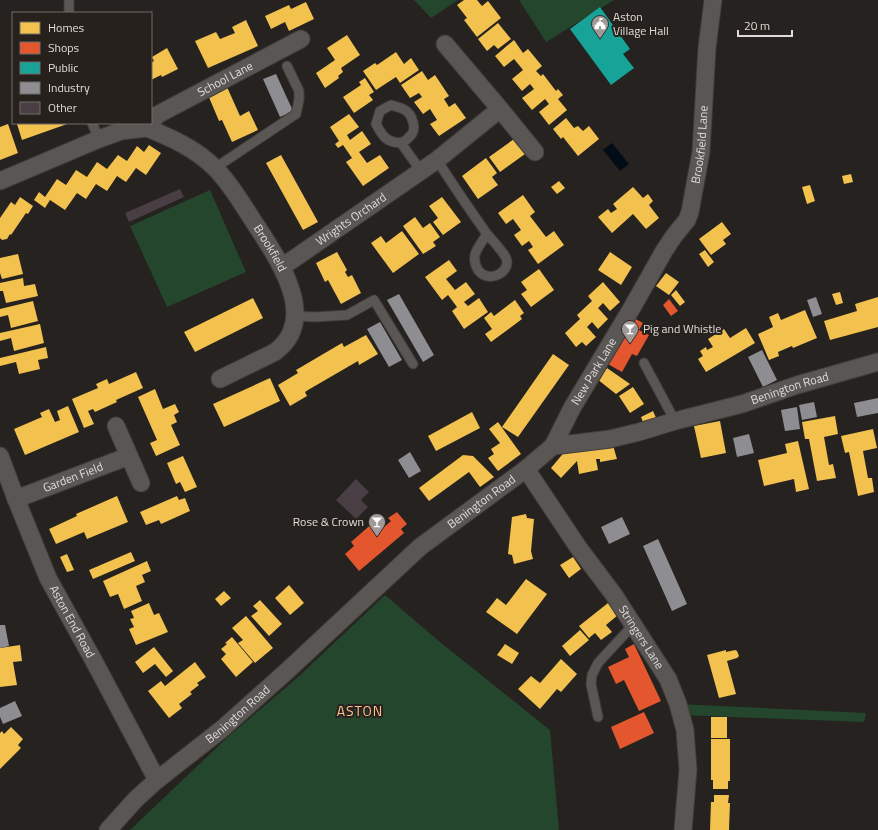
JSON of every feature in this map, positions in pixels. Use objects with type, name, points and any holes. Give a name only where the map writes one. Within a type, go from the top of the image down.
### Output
[{"type":"street","name":"Brookfield Lane","points":[[650,277],[664,250],[687,220],[690,212],[701,152],[706,48],[713,0]]},
{"type":"street","name":"School Lane","points":[[152,122],[157,115],[302,39]]},
{"type":"street","points":[[445,44],[535,152]]},
{"type":"street","name":"Wrights Orchard","points":[[282,267],[421,171],[500,109]]},
{"type":"street","points":[[0,181],[99,139],[121,131],[150,125]]},
{"type":"street","name":"Brookfield","points":[[150,125],[188,146],[215,168],[231,186],[282,267],[292,294],[295,316],[291,332],[282,347],[275,352],[220,379]]},
{"type":"street","name":"New Park Lane","points":[[553,446],[572,408],[650,277]]},
{"type":"street","name":"Benington Road","points":[[108,830],[136,798],[222,729],[420,547],[526,469],[553,446],[610,439],[639,432],[742,404],[797,385],[878,362]]},
{"type":"street","points":[[116,426],[141,482]]},
{"type":"street","name":"Aston End Road","points":[[0,456],[48,578],[157,780]]},
{"type":"street","name":"Garden Field","points":[[16,499],[129,456]]},
{"type":"street","name":"Stringers Lane","points":[[526,469],[578,547],[634,624],[668,679],[678,704],[685,730],[688,770],[683,830]]},
{"type":"lane","points":[[69,0],[69,12]]},
{"type":"lane","points":[[215,168],[296,114],[299,91],[287,66]]},
{"type":"lane","points":[[401,143],[413,134],[414,127],[412,117],[408,111],[401,107],[391,105],[380,111],[376,124],[384,138],[388,141],[401,143],[421,171]]},
{"type":"lane","points":[[92,124],[99,139]]},
{"type":"lane","points":[[436,160],[487,234],[506,257],[507,264],[505,269],[494,277],[486,276],[479,272],[475,264],[475,254],[487,234]]},
{"type":"lane","points":[[295,316],[315,317],[347,315],[374,300],[413,364]]},
{"type":"lane","points":[[644,363],[675,421]]},
{"type":"lane","points":[[598,717],[591,684],[592,674],[598,663],[634,624]]},
{"type":"green space","points":[[414,0],[458,0],[431,18]]},
{"type":"green space","points":[[519,0],[614,0],[546,42]]},
{"type":"green space","points":[[210,190],[246,272],[167,307],[130,226]]},
{"type":"green space","points":[[385,595],[440,642],[550,730],[559,830],[130,830],[230,735],[297,678]]},
{"type":"green space","points":[[678,704],[866,713],[864,722],[681,715]]},
{"type":"shaded area","points":[[612,143],[629,164],[620,171],[603,150]]},
{"type":"building: Homes","points":[[464,0],[477,0],[482,6],[488,1],[501,18],[477,37],[464,20],[467,18],[457,5]]},
{"type":"building: Homes","points":[[306,2],[314,19],[289,31],[285,22],[271,29],[265,16],[289,5],[291,9]]},
{"type":"building: Homes","points":[[246,20],[258,46],[208,68],[195,41],[216,32],[220,39],[235,33],[232,27]]},
{"type":"building: Homes","points":[[498,23],[511,39],[498,49],[494,45],[487,51],[478,39]]},
{"type":"building: Homes","points":[[347,35],[360,55],[341,68],[343,72],[338,76],[339,78],[325,88],[316,73],[335,60],[327,48]]},
{"type":"building: Homes","points":[[514,40],[523,53],[528,49],[542,66],[536,71],[541,76],[543,74],[556,91],[558,89],[563,95],[558,99],[567,110],[549,125],[539,112],[549,104],[545,99],[532,110],[522,98],[534,89],[530,84],[522,91],[512,79],[523,70],[514,59],[504,67],[495,56]]},
{"type":"building: Homes","points":[[167,48],[178,69],[162,77],[161,75],[152,80],[152,62],[154,61],[152,57]]},
{"type":"building: Homes","points":[[396,52],[404,64],[411,58],[419,70],[400,83],[396,77],[376,90],[363,71],[375,63],[377,65]]},
{"type":"building: Homes","points":[[422,71],[428,80],[435,75],[449,96],[444,99],[449,107],[455,103],[466,118],[439,136],[430,124],[437,120],[430,109],[423,114],[414,102],[422,97],[419,93],[410,98],[401,85]]},
{"type":"building: Homes","points":[[365,78],[374,92],[369,95],[373,100],[354,113],[343,97],[361,85],[359,82]]},
{"type":"building: Homes","points":[[227,87],[240,116],[249,111],[258,130],[232,142],[222,120],[219,121],[208,95]]},
{"type":"building: Homes","points":[[349,114],[359,127],[347,135],[350,140],[362,131],[371,144],[359,152],[367,163],[380,155],[389,168],[363,186],[346,162],[352,158],[343,145],[338,148],[335,144],[339,141],[330,127]]},
{"type":"building: Homes","points":[[566,118],[574,128],[578,126],[583,131],[589,126],[599,139],[578,156],[563,137],[561,139],[553,129]]},
{"type":"building: Homes","points":[[8,124],[18,153],[0,160],[0,127]]},
{"type":"building: Homes","points":[[17,124],[67,124],[22,140]]},
{"type":"building: Homes","points":[[514,139],[525,154],[500,172],[489,157]]},
{"type":"building: Homes","points":[[149,145],[161,153],[146,175],[136,168],[126,182],[117,176],[107,191],[96,184],[86,199],[77,193],[65,210],[50,200],[45,208],[34,200],[39,192],[45,197],[57,179],[66,185],[76,170],[87,177],[97,162],[107,169],[118,155],[127,161],[137,146],[144,152]]},
{"type":"building: Homes","points":[[281,155],[318,222],[303,230],[266,163]]},
{"type":"building: Homes","points":[[486,158],[497,173],[492,177],[498,185],[478,199],[462,176]]},
{"type":"building: Homes","points":[[851,174],[853,182],[844,184],[842,176]]},
{"type":"building: Homes","points":[[559,181],[565,188],[557,194],[551,187]]},
{"type":"building: Homes","points":[[810,185],[815,201],[807,204],[802,187]]},
{"type":"building: Homes","points":[[633,187],[643,198],[648,194],[653,201],[649,205],[659,218],[646,229],[633,214],[612,233],[598,217],[608,209],[611,213],[617,209],[613,204]]},
{"type":"building: Homes","points":[[523,195],[535,212],[530,216],[546,237],[554,231],[564,245],[538,264],[528,250],[533,247],[529,241],[522,246],[514,235],[521,230],[513,219],[506,224],[498,213]]},
{"type":"building: Homes","points":[[20,197],[33,206],[28,214],[26,213],[11,235],[10,234],[7,239],[2,240],[0,238],[0,218],[11,202],[15,205]]},
{"type":"building: Homes","points":[[442,197],[461,222],[443,235],[433,222],[438,218],[429,206]]},
{"type":"building: Homes","points":[[415,217],[423,228],[430,223],[440,237],[433,242],[436,246],[423,254],[403,226]]},
{"type":"building: Homes","points":[[722,222],[731,234],[723,240],[726,244],[711,255],[699,239]]},
{"type":"building: Homes","points":[[402,231],[419,254],[393,273],[371,243],[381,236],[386,243]]},
{"type":"building: Homes","points":[[705,250],[714,262],[708,267],[699,254]]},
{"type":"building: Homes","points":[[337,252],[347,270],[345,272],[348,277],[352,275],[361,293],[341,304],[328,280],[325,282],[316,263]]},
{"type":"building: Homes","points":[[610,252],[632,267],[621,285],[598,270]]},
{"type":"building: Homes","points":[[18,254],[23,274],[2,279],[0,273],[0,258]]},
{"type":"building: Homes","points":[[449,260],[457,271],[446,279],[455,290],[466,282],[475,294],[464,302],[468,306],[479,298],[488,312],[464,329],[452,311],[457,307],[448,295],[442,300],[425,277]]},
{"type":"building: Homes","points":[[539,269],[554,290],[531,307],[521,294],[527,290],[521,282]]},
{"type":"building: Homes","points":[[666,273],[679,282],[669,295],[656,286]]},
{"type":"building: Homes","points":[[23,278],[24,286],[35,284],[38,296],[6,303],[3,291],[0,291],[0,283]]},
{"type":"building: Homes","points":[[603,282],[620,302],[610,311],[603,303],[598,308],[608,319],[598,329],[592,322],[587,327],[596,337],[586,346],[582,342],[576,347],[565,333],[580,319],[577,315],[592,301],[588,296]]},
{"type":"building: Homes","points":[[676,290],[685,302],[680,306],[671,295]]},
{"type":"building: Homes","points":[[840,292],[843,303],[836,305],[832,294]]},
{"type":"building: Homes","points":[[878,297],[878,327],[830,340],[824,321],[857,311],[855,304]]},
{"type":"building: Homes","points":[[253,298],[263,318],[195,352],[184,332]]},
{"type":"building: Homes","points":[[515,300],[524,313],[520,316],[522,319],[491,342],[485,334],[492,329],[484,318],[491,312],[494,316]]},
{"type":"building: Homes","points":[[33,301],[38,321],[11,328],[8,315],[0,317],[0,309]]},
{"type":"building: Homes","points":[[805,310],[817,338],[793,348],[792,346],[778,352],[779,356],[769,360],[758,334],[773,327],[769,317],[778,313],[781,320]]},
{"type":"building: Homes","points":[[40,324],[44,343],[14,351],[11,338],[0,341],[0,333]]},
{"type":"building: Homes","points":[[746,328],[755,343],[706,372],[698,359],[703,356],[700,351],[706,347],[707,350],[713,347],[708,339],[724,329],[730,338]]},
{"type":"building: Homes","points":[[366,335],[378,354],[359,365],[358,361],[308,390],[305,392],[307,396],[290,406],[278,385],[298,373],[296,370],[342,343],[344,347]]},
{"type":"building: Homes","points":[[46,347],[48,358],[38,360],[40,369],[19,374],[16,362],[0,366],[0,358]]},
{"type":"building: Homes","points":[[553,354],[569,365],[518,437],[502,427]]},
{"type":"building: Homes","points":[[607,368],[630,384],[616,394],[597,379]]},
{"type":"building: Homes","points":[[136,372],[143,388],[116,400],[117,402],[95,412],[93,409],[88,411],[94,424],[84,428],[72,399],[98,388],[96,384],[107,379],[109,384]]},
{"type":"building: Homes","points":[[270,378],[280,401],[224,427],[213,404]]},
{"type":"building: Homes","points":[[633,387],[644,404],[630,413],[619,396]]},
{"type":"building: Homes","points":[[155,389],[163,409],[175,404],[179,412],[174,415],[177,422],[171,425],[180,445],[156,456],[150,443],[157,440],[138,397]]},
{"type":"building: Homes","points":[[68,406],[79,432],[25,455],[14,429],[42,417],[40,413],[49,409],[55,422],[60,420],[57,411]]},
{"type":"building: Homes","points":[[653,411],[657,420],[644,425],[641,417]]},
{"type":"building: Homes","points":[[472,412],[480,428],[436,451],[428,436]]},
{"type":"building: Homes","points":[[835,416],[838,434],[824,437],[829,465],[833,464],[836,478],[817,481],[809,439],[805,439],[802,422]]},
{"type":"building: Homes","points":[[720,421],[726,453],[701,458],[694,426]]},
{"type":"building: Homes","points":[[498,422],[521,454],[498,471],[488,458],[494,454],[491,449],[500,443],[489,429]]},
{"type":"building: Homes","points":[[873,429],[877,448],[863,451],[868,478],[872,478],[874,492],[858,496],[849,452],[845,453],[841,436]]},
{"type":"building: Homes","points":[[798,441],[809,489],[796,492],[794,479],[764,486],[758,460],[787,453],[785,444]]},
{"type":"building: Homes","points":[[612,442],[617,459],[600,462],[600,459],[596,459],[598,470],[579,474],[577,461],[561,478],[551,468],[566,450]]},
{"type":"building: Homes","points":[[463,455],[473,456],[494,477],[480,487],[469,472],[429,501],[419,488]]},
{"type":"building: Homes","points":[[183,456],[197,487],[185,492],[180,482],[176,484],[167,463]]},
{"type":"building: Homes","points":[[117,496],[128,522],[87,539],[84,532],[56,544],[49,529],[77,516],[76,514]]},
{"type":"building: Homes","points":[[177,496],[179,500],[185,498],[190,511],[161,524],[159,520],[146,525],[140,512]]},
{"type":"building: Homes","points":[[526,514],[527,518],[534,519],[531,551],[533,559],[514,564],[512,555],[508,554],[512,517]]},
{"type":"building: Homes","points":[[131,552],[135,561],[93,579],[89,570]]},
{"type":"building: Homes","points":[[67,554],[74,570],[67,572],[60,557]]},
{"type":"building: Homes","points":[[573,557],[581,569],[569,578],[560,565]]},
{"type":"building: Homes","points":[[147,561],[151,571],[142,575],[145,582],[136,586],[142,601],[124,609],[118,594],[110,597],[103,581]]},
{"type":"building: Homes","points":[[526,579],[547,594],[517,634],[486,612],[497,598],[506,605]]},
{"type":"building: Homes","points":[[289,585],[304,603],[290,615],[275,598]]},
{"type":"building: Homes","points":[[224,591],[231,598],[221,606],[215,599]]},
{"type":"building: Homes","points":[[260,600],[282,624],[269,636],[251,616],[258,611],[253,606]]},
{"type":"building: Homes","points":[[149,603],[154,615],[159,613],[168,632],[136,645],[129,629],[134,627],[130,619],[134,618],[131,611]]},
{"type":"building: Homes","points":[[608,603],[618,615],[606,625],[612,632],[601,640],[595,633],[589,638],[579,626]]},
{"type":"building: Homes","points":[[246,616],[273,648],[255,663],[238,643],[243,640],[232,628]]},
{"type":"building: Homes","points":[[580,630],[589,640],[570,656],[562,646]]},
{"type":"building: Homes","points":[[232,637],[253,662],[236,677],[221,659],[226,654],[221,649]]},
{"type":"building: Homes","points":[[505,644],[519,653],[512,664],[497,655]]},
{"type":"building: Homes","points":[[20,645],[22,661],[13,662],[17,685],[0,687],[0,648]]},
{"type":"building: Homes","points":[[154,647],[173,671],[166,677],[155,664],[143,673],[135,662]]},
{"type":"building: Homes","points":[[726,650],[726,652],[735,650],[739,656],[727,661],[736,694],[719,698],[707,655]]},
{"type":"building: Homes","points":[[561,659],[577,674],[561,692],[557,689],[540,709],[518,689],[531,676],[540,683]]},
{"type":"building: Homes","points":[[195,662],[206,677],[197,683],[199,685],[190,692],[192,694],[179,704],[182,708],[169,718],[148,691],[161,681],[165,686]]},
{"type":"building: Homes","points":[[711,717],[727,717],[727,738],[711,738]]},
{"type":"building: Homes","points":[[11,727],[23,739],[18,745],[21,748],[0,769],[0,733],[2,731],[4,734]]},
{"type":"building: Homes","points":[[711,739],[730,739],[730,781],[728,781],[728,789],[713,789],[713,780],[711,780]]},
{"type":"building: Homes","points":[[714,795],[729,795],[729,830],[710,830],[711,802],[714,802]]},
{"type":"building: Shops","points":[[669,299],[678,311],[671,316],[663,305]]},
{"type":"building: Shops","name":"Pig and Whistle","points":[[632,317],[643,323],[639,330],[649,335],[637,356],[632,354],[622,372],[606,363]]},
{"type":"building: Shops","name":"Rose & Crown","points":[[397,512],[407,524],[401,529],[404,533],[359,571],[345,554],[354,546],[351,542],[375,521],[382,529],[391,521],[388,518]]},
{"type":"building: Shops","points":[[634,644],[661,701],[639,711],[624,680],[616,684],[608,667],[629,657],[625,649]]},
{"type":"building: Shops","points":[[644,712],[654,733],[620,749],[611,727]]},
{"type":"building: Public","name":"Aston Village Hall","points":[[600,7],[630,49],[623,54],[634,68],[611,85],[570,29]]},
{"type":"building: Industry","points":[[276,74],[293,111],[280,117],[263,79]]},
{"type":"building: Industry","points":[[399,294],[434,355],[423,362],[387,300]]},
{"type":"building: Industry","points":[[816,297],[822,314],[813,317],[807,300]]},
{"type":"building: Industry","points":[[380,322],[402,360],[389,367],[367,329]]},
{"type":"building: Industry","points":[[762,350],[777,380],[763,387],[748,357]]},
{"type":"building: Industry","points":[[878,398],[878,413],[857,417],[854,403]]},
{"type":"building: Industry","points":[[814,402],[817,417],[802,420],[799,405]]},
{"type":"building: Industry","points":[[797,407],[800,429],[785,431],[781,410]]},
{"type":"building: Industry","points":[[749,434],[754,453],[737,457],[733,438]]},
{"type":"building: Industry","points":[[410,452],[421,471],[409,478],[398,460]]},
{"type":"building: Industry","points":[[622,517],[630,534],[609,544],[601,527]]},
{"type":"building: Industry","points":[[658,539],[687,604],[672,611],[643,546]]},
{"type":"building: Industry","points":[[0,625],[5,625],[9,646],[0,648]]},
{"type":"building: Industry","points":[[15,701],[22,716],[3,724],[0,717],[0,708]]},
{"type":"building: Other","points":[[180,189],[184,197],[129,222],[125,213]]},
{"type":"building: Other","points":[[356,479],[369,492],[361,500],[368,507],[356,519],[336,500]]},
{"type":"place","name":"Aston Village Hall","points":[[600,39]]},
{"type":"place","name":"Pig and Whistle","points":[[630,344]]},
{"type":"place","name":"Rose & Crown","points":[[377,537]]},
{"type":"district","name":"ASTON","points":[[360,711]]}]
